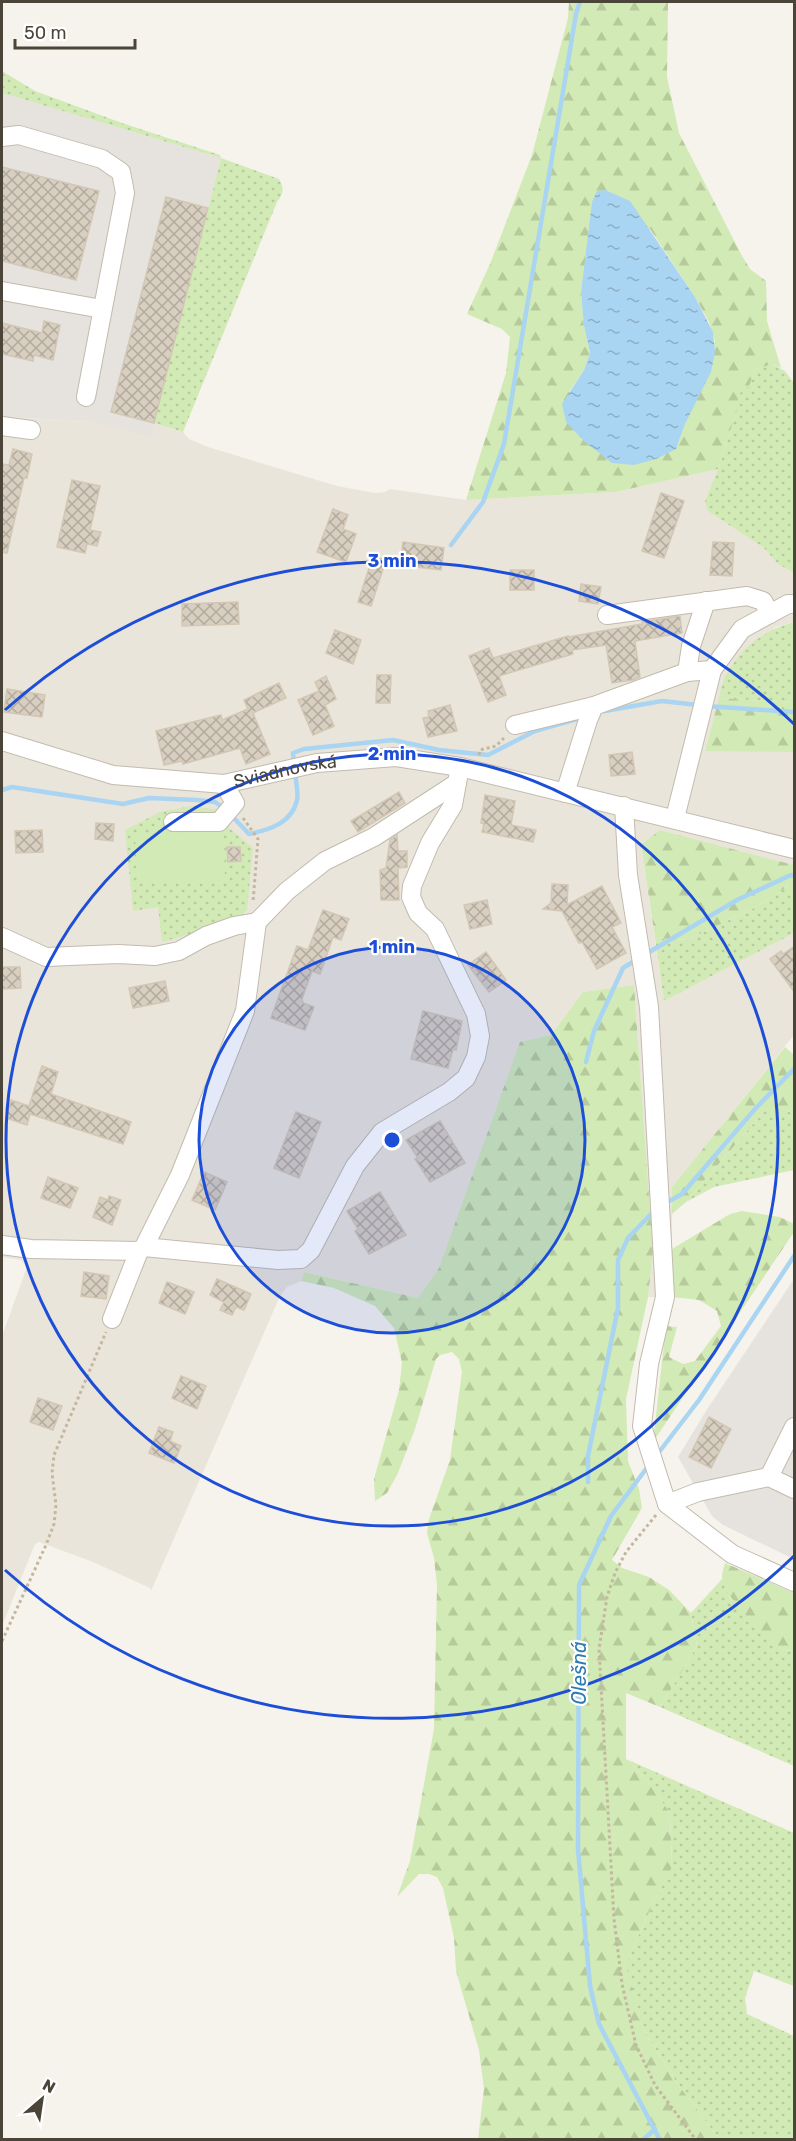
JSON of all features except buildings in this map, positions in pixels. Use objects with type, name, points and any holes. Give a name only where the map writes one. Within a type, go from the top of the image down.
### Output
[{"type":"street","points":[[2,137],[19,135],[102,159],[121,172],[125,193],[86,397]]},
{"type":"street","points":[[2,291],[102,309]]},
{"type":"street","points":[[2,426],[31,430]]},
{"type":"street","points":[[607,615],[747,596],[763,601],[770,614]]},
{"type":"street","points":[[687,672],[691,646],[706,601]]},
{"type":"street","points":[[675,818],[712,670],[742,629],[788,604],[795,604]]},
{"type":"street","points":[[515,725],[591,713],[687,672],[712,670]]},
{"type":"street","points":[[565,793],[591,713]]},
{"type":"street","name":"Sviadnovská","points":[[2,741],[113,775],[224,784],[317,763],[396,758],[459,775],[565,793],[675,818],[795,849]]},
{"type":"street","points":[[2,937],[46,957],[118,954],[155,956],[179,951],[207,936],[234,926],[255,913],[325,861],[374,837],[459,775]]},
{"type":"street","points":[[2,1245],[31,1249],[141,1249],[278,1260],[301,1259],[311,1251],[355,1166],[382,1132],[449,1092],[466,1077],[476,1057],[480,1036],[476,1014],[435,929],[418,913],[411,897],[412,886],[430,843],[453,805],[459,775]]},
{"type":"street","points":[[173,822],[219,822],[235,803],[224,784]]},
{"type":"street","points":[[624,807],[628,875],[649,1007],[665,1297],[649,1364],[642,1426],[667,1504],[732,1554],[795,1582]]},
{"type":"street","points":[[112,1319],[141,1249],[180,1174],[245,1011],[255,913]]},
{"type":"street","points":[[769,1477],[795,1427]]},
{"type":"street","points":[[667,1504],[698,1492],[769,1477],[795,1489]]},
{"type":"path","points":[[480,750],[496,746],[515,725]]},
{"type":"path","points":[[252,831],[258,839],[255,913]]},
{"type":"path","points":[[2,1641],[54,1524],[56,1505],[52,1473],[54,1455],[112,1319]]},
{"type":"path","points":[[667,1504],[626,1552],[615,1573],[607,1597],[599,1649],[614,1919],[622,1984],[636,2045],[655,2085],[696,2139]]},
{"type":"shaded area","points":[[2,93],[221,158],[154,423],[153,437],[89,421],[2,417]]},
{"type":"shaded area","points":[[2,417],[89,421],[153,436],[154,423],[183,432],[189,439],[208,447],[337,486],[375,493],[390,489],[466,500],[616,492],[718,469],[705,501],[719,518],[764,548],[778,564],[794,573],[794,622],[776,627],[727,672],[705,750],[794,752],[794,865],[660,830],[641,846],[664,1001],[794,933],[794,1035],[672,1187],[672,1297],[648,1297],[653,1252],[634,985],[583,992],[551,1035],[439,1268],[418,1298],[304,1272],[301,1281],[287,1287],[280,1296],[151,1591],[150,1588],[93,1562],[39,1542],[35,1544],[2,1626],[2,1336],[27,1267],[21,1260],[2,1257]]},
{"type":"shaded area","points":[[794,1279],[794,1559],[723,1525],[712,1516],[678,1457]]},
{"type":"green space","points":[[569,2],[668,2],[667,77],[679,133],[741,254],[750,269],[766,281],[767,321],[781,368],[772,364],[756,369],[749,386],[739,394],[734,419],[718,469],[616,492],[466,500],[506,373],[510,337],[502,329],[467,314],[490,264],[532,155],[568,18]],"holes":[[[650,229],[709,322],[715,341],[676,449],[569,392],[584,370],[590,353],[584,326],[581,293],[586,265]]]},
{"type":"green space","points":[[2,71],[35,91],[220,155],[221,158],[2,93]]},
{"type":"green space","points":[[221,158],[279,179],[282,191],[183,432],[154,423]]},
{"type":"green space","points":[[772,364],[785,371],[794,383],[794,573],[778,564],[764,548],[708,511],[705,501],[734,419],[738,394],[749,386],[756,369]]},
{"type":"green space","points":[[794,622],[794,703],[719,698],[726,674],[748,646],[774,629]]},
{"type":"green space","points":[[719,698],[794,703],[794,752],[705,751]]},
{"type":"green space","points":[[192,806],[219,810],[229,818],[229,828],[253,848],[247,910],[236,921],[162,942],[158,907],[133,911],[125,830],[160,812]]},
{"type":"green space","points":[[660,830],[794,865],[794,886],[789,886],[754,908],[687,940],[655,938],[641,845]]},
{"type":"green space","points":[[224,832],[225,880],[137,882],[135,834]]},
{"type":"green space","points":[[789,886],[794,886],[794,933],[664,1001],[655,938],[687,940],[754,908]]},
{"type":"green space","points":[[634,985],[653,1252],[648,1297],[626,1399],[628,1461],[639,1489],[642,1508],[612,1560],[622,1568],[649,1577],[669,1590],[691,1613],[697,1646],[660,1707],[626,1693],[626,1759],[648,1782],[670,1813],[672,1867],[625,1961],[643,2029],[677,2083],[719,2139],[478,2139],[484,2089],[479,2050],[456,1971],[454,1938],[443,1888],[437,1877],[419,1874],[397,1897],[410,1861],[434,1729],[437,1585],[434,1558],[427,1533],[429,1519],[450,1460],[462,1372],[459,1359],[452,1352],[440,1355],[436,1359],[415,1429],[398,1473],[387,1493],[375,1501],[374,1479],[399,1390],[402,1363],[394,1328],[375,1306],[334,1288],[301,1281],[304,1272],[418,1298],[439,1268],[520,1042],[551,1035],[583,992]]},
{"type":"green space","points":[[785,1047],[794,1055],[794,1114],[785,1110],[765,1110],[686,1202],[672,1214],[672,1187]]},
{"type":"green space","points":[[765,1110],[785,1110],[794,1114],[794,1170],[714,1187],[686,1202]]},
{"type":"green space","points":[[742,1211],[780,1217],[794,1224],[794,1232],[653,1442],[666,1326],[677,1327],[669,1357],[683,1364],[695,1361],[721,1326],[717,1311],[699,1300],[672,1297],[672,1249],[730,1214]]},
{"type":"green space","points":[[725,1563],[794,1593],[794,1650],[784,1651],[737,1606],[724,1585],[722,1577]]},
{"type":"green space","points":[[722,1579],[731,1599],[784,1651],[794,1650],[794,1766],[660,1707],[697,1646],[691,1613]]},
{"type":"green space","points":[[626,1759],[794,1833],[794,1986],[754,1971],[745,1998],[747,2014],[794,2036],[794,2139],[719,2139],[677,2083],[643,2029],[624,1960],[627,1961],[672,1866],[670,1813],[648,1782]]},
{"type":"water","points":[[605,190],[630,201],[695,297],[713,332],[715,352],[711,372],[685,424],[676,449],[656,459],[634,465],[612,463],[585,442],[566,422],[562,404],[584,370],[590,353],[584,326],[581,293],[592,202],[597,191]]},
{"type":"waterway","points":[[451,545],[483,502],[504,444],[576,14],[580,2]]},
{"type":"waterway","points":[[605,711],[662,701],[698,705]]},
{"type":"waterway","points":[[706,706],[794,712]]},
{"type":"waterway","points":[[294,763],[293,753],[304,749],[393,740],[439,750],[488,755],[535,731],[577,719]]},
{"type":"waterway","points":[[231,815],[249,834],[285,820],[297,800],[295,771]]},
{"type":"waterway","points":[[2,790],[12,787],[123,804],[149,798],[197,800],[215,802],[225,809]]},
{"type":"waterway","points":[[646,954],[737,900],[791,875],[794,876]]},
{"type":"waterway","points":[[586,1062],[594,1031],[623,968],[636,960]]},
{"type":"waterway","points":[[664,1204],[682,1194],[755,1109],[794,1069]]},
{"type":"waterway","points":[[588,1482],[588,1456],[618,1308],[618,1260],[628,1238],[655,1210]]},
{"type":"waterway","name":"Olešná","points":[[656,1456],[699,1400],[794,1256]]},
{"type":"waterway","name":"Olešná","points":[[649,1465],[611,1516],[579,1585],[578,1849],[590,1986],[599,2024],[660,2140]]},
{"type":"waterway","points":[[643,2140],[655,2129]]}]
